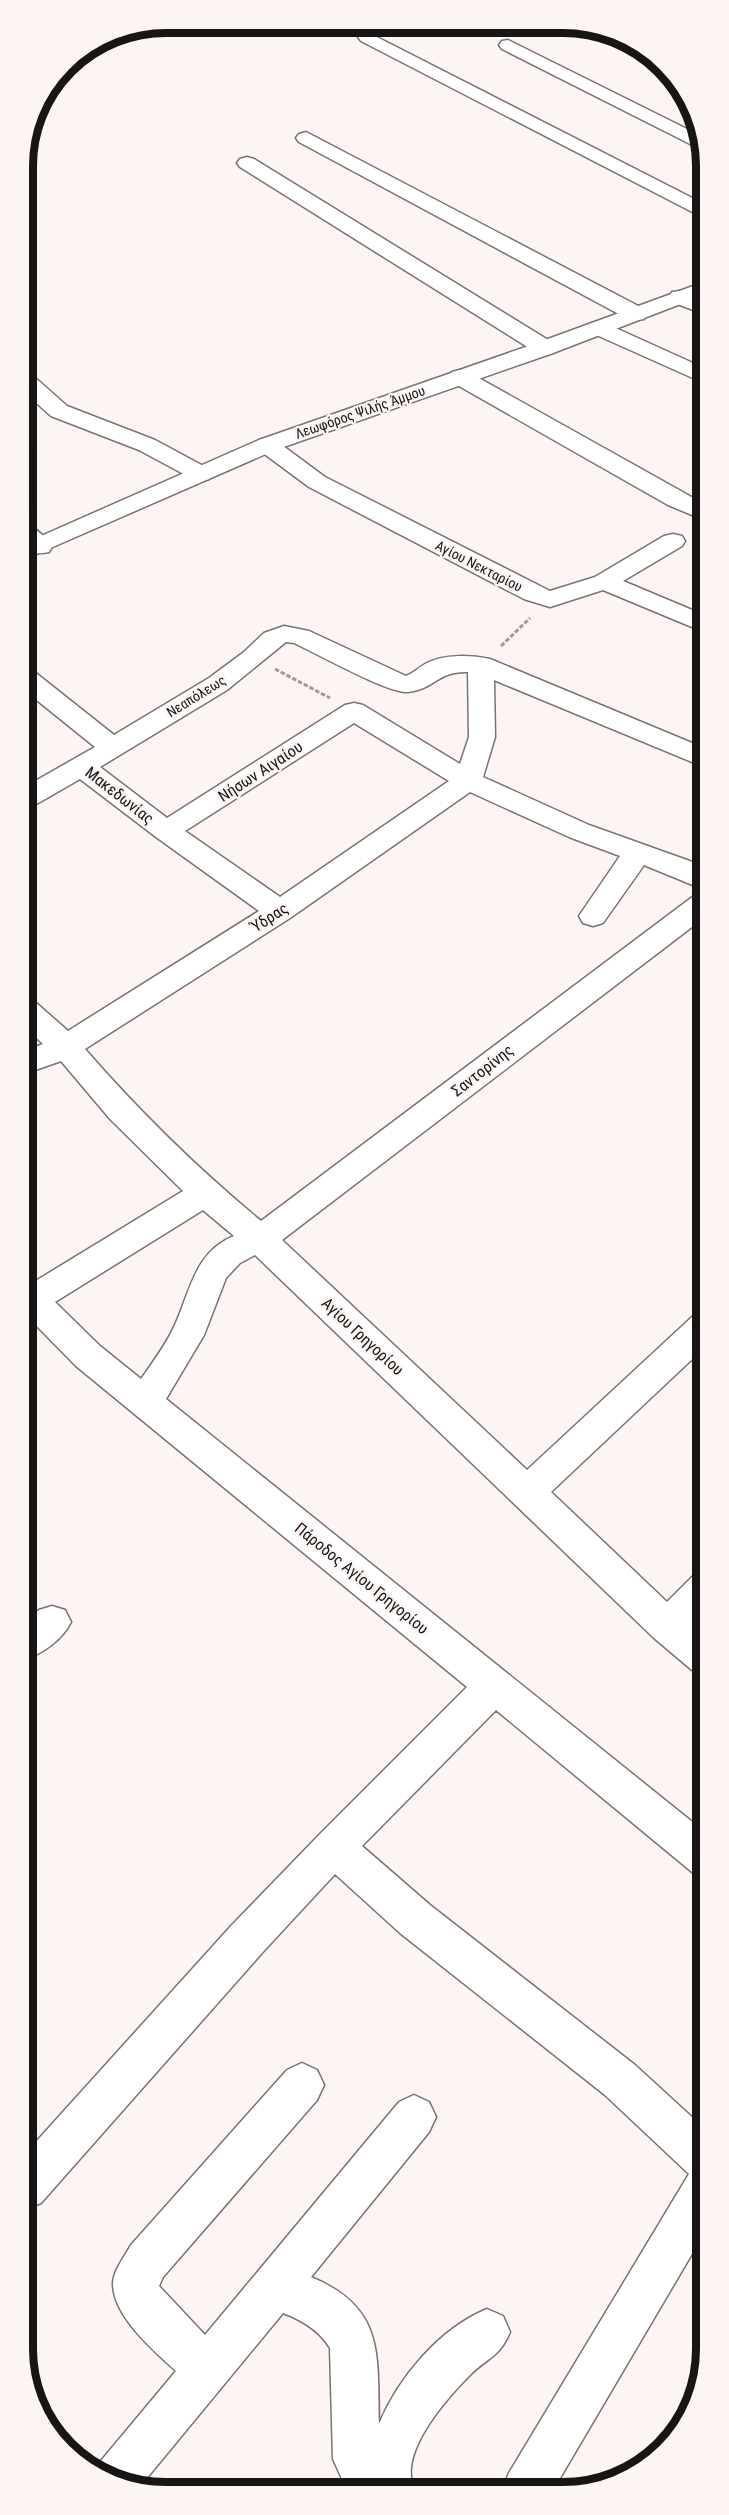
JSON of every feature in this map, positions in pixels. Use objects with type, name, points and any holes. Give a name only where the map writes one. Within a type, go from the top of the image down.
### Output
[{"type":"street","points":[[367,37],[696,208]]},
{"type":"street","points":[[508,45],[693,139]]},
{"type":"street","points":[[306,138],[636,314]]},
{"type":"street","points":[[247,163],[545,348]]},
{"type":"street","name":"Λεωφόρος Ψιλής Άμμου","points":[[33,541],[267,445],[545,348],[696,291]]},
{"type":"street","points":[[680,297],[696,305]]},
{"type":"street","points":[[600,328],[696,372]]},
{"type":"street","points":[[460,377],[696,509]]},
{"type":"street","points":[[33,388],[59,411]]},
{"type":"street","points":[[33,409],[59,411],[147,446],[201,474]]},
{"type":"street","name":"Αγίου Νεκταρίου","points":[[267,445],[317,482],[522,589],[550,598]]},
{"type":"street","points":[[550,598],[604,582],[673,541]]},
{"type":"street","points":[[604,582],[696,621]]},
{"type":"street","name":"Νεαπόλεως","points":[[113,748],[218,684],[254,658],[273,638],[284,634],[300,636],[402,684],[420,682],[434,669],[444,666],[481,665]]},
{"type":"street","points":[[468,782],[482,737],[481,665],[696,754]]},
{"type":"street","name":"Μακεδωνίας","points":[[33,684],[113,748],[81,766],[166,831],[280,911]]},
{"type":"street","points":[[354,711],[468,782],[579,831],[696,876]]},
{"type":"street","name":"Νήσων Αιγαίου","points":[[166,831],[354,711]]},
{"type":"street","points":[[33,795],[81,766]]},
{"type":"street","name":"Ύδρας","points":[[33,1060],[66,1047],[280,911],[468,782]]},
{"type":"street","points":[[593,916],[638,852]]},
{"type":"street","name":"Σαντορίνης","points":[[145,1401],[175,1357],[192,1324],[204,1288],[215,1266],[237,1247],[260,1239],[696,909]]},
{"type":"street","name":"Αγίου Γρηγορίου","points":[[33,1018],[66,1047],[121,1111],[205,1193],[260,1239],[528,1491],[667,1626],[696,1650]]},
{"type":"street","points":[[33,1293],[205,1193]]},
{"type":"street","name":"Πάροδος Αγίου Γρηγορίου","points":[[33,1301],[88,1356],[696,1850]]},
{"type":"street","points":[[528,1491],[696,1334]]},
{"type":"street","points":[[667,1626],[696,1597]]},
{"type":"street","points":[[33,2178],[246,1940],[334,1847],[494,1686]]},
{"type":"street","points":[[334,1847],[415,1919],[620,2080],[696,2151]]},
{"type":"street","points":[[207,2368],[152,2314],[138,2296],[136,2282],[147,2261],[302,2085]]},
{"type":"street","points":[[121,2474],[414,2117]]},
{"type":"street","points":[[531,2482],[696,2205]]},
{"type":"street","points":[[273,2287],[311,2300],[339,2320],[353,2343],[357,2460],[368,2482]]},
{"type":"street","points":[[388,2482],[387,2466],[401,2429],[422,2393],[455,2357],[487,2332]]},
{"type":"path","points":[[481,665],[550,598]]},
{"type":"path","points":[[254,658],[354,711]]}]
